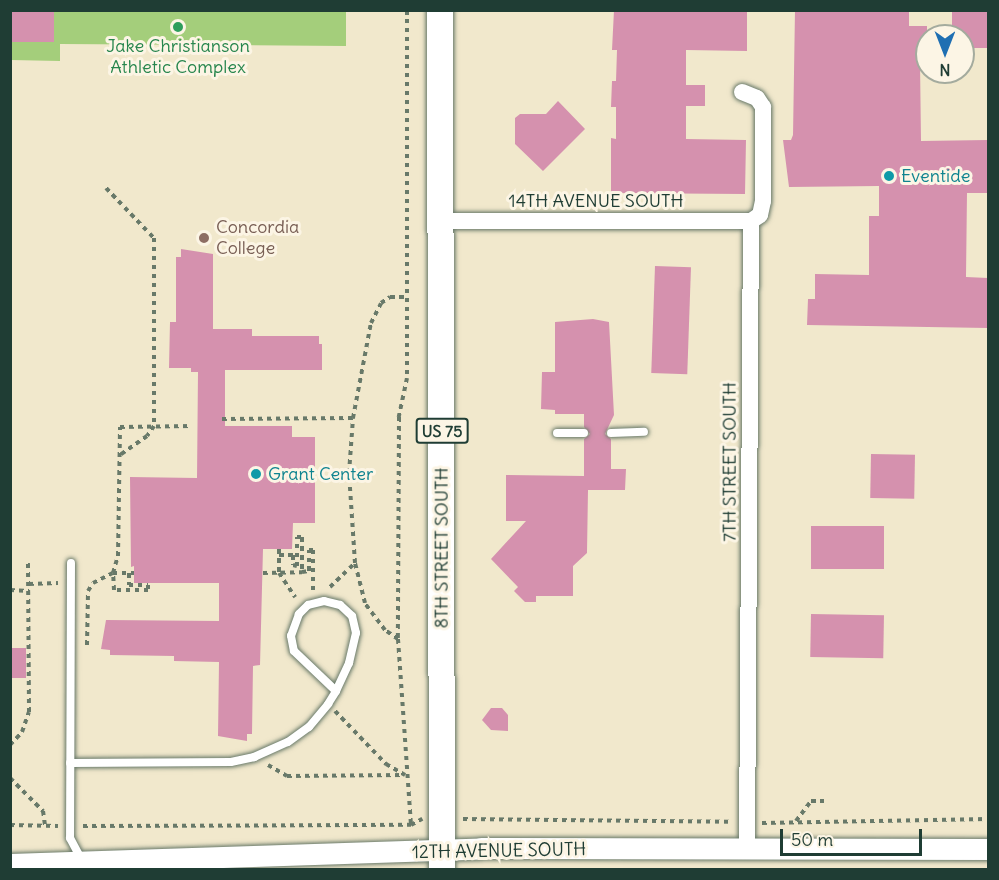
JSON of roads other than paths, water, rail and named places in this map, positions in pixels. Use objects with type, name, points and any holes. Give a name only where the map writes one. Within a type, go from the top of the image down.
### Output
[{"type":"main road","name":"8TH STREET SOUTH","points":[[440,10],[442,860]]},
{"type":"street","name":"7TH STREET SOUTH","points":[[742,92],[757,98],[763,107],[763,201],[760,215],[751,221],[747,849]]},
{"type":"street","name":"14TH AVENUE SOUTH","points":[[441,221],[751,221]]},
{"type":"street","name":"12TH AVENUE SOUTH","points":[[10,864],[84,867],[442,860],[747,849],[988,849]]},
{"type":"lane","points":[[611,433],[644,432]]},
{"type":"lane","points":[[557,433],[584,433]]},
{"type":"lane","points":[[71,563],[70,838],[84,867]]},
{"type":"lane","points":[[70,763],[231,762],[254,757],[288,742],[309,727],[336,691],[350,663],[356,633],[352,616],[340,605],[324,601],[308,605],[299,614],[291,636],[294,651],[336,691]]},
{"type":"place","name":"Jake Christianson Athletic Complex","points":[[178,27]]},
{"type":"place","name":"Eventide","points":[[889,176]]},
{"type":"place","name":"Concordia College","points":[[204,238]]},
{"type":"place","name":"Grant Center","points":[[256,474]]}]
